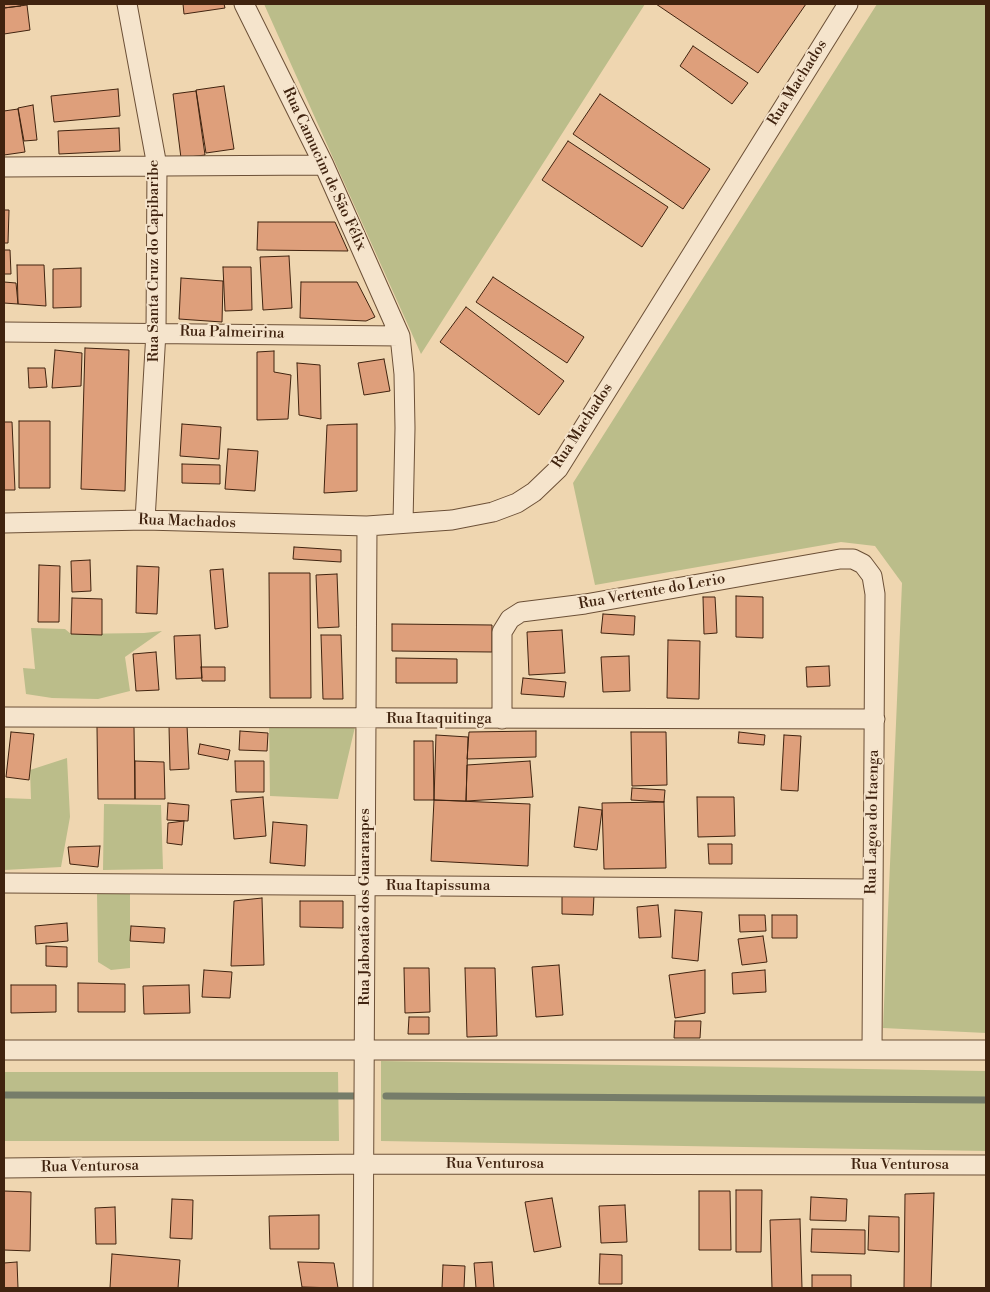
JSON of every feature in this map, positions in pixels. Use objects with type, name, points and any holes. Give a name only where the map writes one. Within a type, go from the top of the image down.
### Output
[{"type":"street","name":"Rua Santa Cruz do Capibaribe","points":[[127,4],[133,46],[157,166],[156,332],[145,520]]},
{"type":"street","name":"Rua Camucim de São Félix","points":[[244,4],[324,164],[400,336],[404,374],[403,523]]},
{"type":"street","name":"Rua Machados","points":[[4,522],[145,520],[367,526],[452,520],[493,512],[517,503],[558,469],[848,4]]},
{"type":"street","points":[[4,167],[324,164]]},
{"type":"street","name":"Rua Palmeirina","points":[[4,332],[156,332],[400,336]]},
{"type":"street","name":"Rua Jaboatão dos Guararapes","points":[[364,1288],[367,526]]},
{"type":"street","name":"Rua Vertente do Lerio","points":[[502,719],[502,632],[510,619],[521,612],[585,604],[840,559],[852,560],[863,564],[872,576],[876,594]]},
{"type":"street","name":"Rua Lagoa do Itaenga","points":[[872,1049],[876,594]]},
{"type":"street","name":"Rua Itaquitinga","points":[[4,717],[875,719]]},
{"type":"street","name":"Rua Itapissuma","points":[[4,883],[872,889]]},
{"type":"street","points":[[4,1050],[986,1050]]},
{"type":"street","name":"Rua Venturosa","points":[[4,1168],[364,1164],[986,1165]]},
{"type":"green space","points":[[264,4],[645,4],[421,354]]},
{"type":"green space","points":[[877,4],[986,4],[986,1033],[883,1028],[902,583],[875,546],[841,542],[595,585],[573,483]]},
{"type":"green space","points":[[31,628],[65,629],[71,634],[162,631],[125,657],[130,691],[98,699],[52,698],[26,694],[23,668],[35,669]]},
{"type":"green space","points":[[269,722],[355,727],[338,799],[270,796]]},
{"type":"green space","points":[[67,758],[70,817],[61,867],[4,870],[4,798],[31,799],[30,770]]},
{"type":"green space","points":[[104,804],[161,805],[163,869],[103,870]]},
{"type":"green space","points":[[97,894],[130,894],[130,968],[111,970],[98,962]]},
{"type":"green space","points":[[381,1061],[986,1071],[986,1151],[381,1141]]},
{"type":"green space","points":[[4,1072],[338,1072],[339,1141],[4,1141]]},
{"type":"building","points":[[4,4],[21,4],[21,6],[4,8]]},
{"type":"building","points":[[183,4],[224,4],[225,8],[184,14]]},
{"type":"building","points":[[656,4],[806,4],[758,73]]},
{"type":"building","points":[[27,5],[30,30],[4,34],[4,8]]},
{"type":"building","points":[[693,46],[748,83],[732,104],[680,66]]},
{"type":"building","points":[[224,86],[234,149],[206,153],[196,90]]},
{"type":"building","points":[[118,89],[120,116],[54,122],[51,96]]},
{"type":"building","points":[[196,91],[205,155],[181,158],[173,94]]},
{"type":"building","points":[[600,94],[710,169],[683,209],[573,134]]},
{"type":"building","points":[[33,105],[37,140],[24,141],[18,108]]},
{"type":"building","points":[[18,109],[25,152],[4,155],[4,111]]},
{"type":"building","points":[[119,128],[120,151],[59,154],[58,131]]},
{"type":"building","points":[[568,141],[668,207],[642,247],[542,180]]},
{"type":"building","points":[[4,210],[9,210],[8,243],[4,243]]},
{"type":"building","points":[[258,222],[335,222],[348,251],[257,250]]},
{"type":"building","points":[[4,250],[10,250],[11,274],[4,274]]},
{"type":"building","points":[[289,256],[292,308],[263,310],[260,257]]},
{"type":"building","points":[[17,265],[44,265],[46,306],[18,304]]},
{"type":"building","points":[[223,267],[251,267],[252,310],[225,311]]},
{"type":"building","points":[[81,268],[81,307],[53,308],[53,269]]},
{"type":"building","points":[[493,277],[584,337],[567,363],[476,302]]},
{"type":"building","points":[[181,278],[223,281],[222,322],[179,319]]},
{"type":"building","points":[[4,282],[16,283],[18,304],[4,303]]},
{"type":"building","points":[[301,282],[357,282],[375,317],[366,321],[300,318]]},
{"type":"building","points":[[466,307],[564,381],[539,415],[440,342]]},
{"type":"building","points":[[85,348],[129,350],[125,491],[81,489]]},
{"type":"building","points":[[55,350],[82,353],[81,386],[52,388]]},
{"type":"building","points":[[274,351],[274,372],[291,375],[288,419],[257,420],[257,352]]},
{"type":"building","points":[[384,359],[390,391],[364,395],[358,363]]},
{"type":"building","points":[[297,363],[320,365],[321,419],[299,415]]},
{"type":"building","points":[[28,368],[45,368],[47,387],[29,388]]},
{"type":"building","points":[[19,421],[50,421],[50,488],[19,488]]},
{"type":"building","points":[[4,422],[12,422],[15,490],[4,490]]},
{"type":"building","points":[[182,424],[221,427],[219,459],[180,456]]},
{"type":"building","points":[[357,424],[357,491],[324,493],[327,425]]},
{"type":"building","points":[[228,449],[258,451],[255,491],[225,489]]},
{"type":"building","points":[[182,464],[220,465],[220,484],[182,483]]},
{"type":"building","points":[[294,547],[341,550],[341,562],[293,559]]},
{"type":"building","points":[[90,560],[91,591],[72,592],[71,561]]},
{"type":"building","points":[[39,565],[60,566],[59,622],[38,622]]},
{"type":"building","points":[[137,566],[159,567],[157,614],[136,613]]},
{"type":"building","points":[[223,569],[228,627],[215,629],[210,570]]},
{"type":"building","points":[[269,573],[310,573],[311,698],[270,698]]},
{"type":"building","points":[[337,574],[339,627],[318,628],[316,575]]},
{"type":"building","points":[[736,596],[763,597],[763,638],[736,637]]},
{"type":"building","points":[[703,597],[715,597],[717,633],[704,634]]},
{"type":"building","points":[[72,598],[102,599],[102,635],[71,634]]},
{"type":"building","points":[[603,614],[635,616],[634,635],[601,633]]},
{"type":"building","points":[[392,624],[492,625],[492,652],[392,651]]},
{"type":"building","points":[[562,630],[565,673],[529,675],[527,632]]},
{"type":"building","points":[[200,635],[202,678],[176,679],[174,636]]},
{"type":"building","points":[[321,635],[341,635],[343,699],[323,699]]},
{"type":"building","points":[[668,640],[700,641],[699,699],[667,698]]},
{"type":"building","points":[[156,652],[159,690],[136,691],[133,654]]},
{"type":"building","points":[[629,656],[630,691],[603,692],[601,657]]},
{"type":"building","points":[[396,658],[457,659],[457,683],[396,683]]},
{"type":"building","points":[[829,666],[830,686],[807,687],[806,667]]},
{"type":"building","points":[[201,667],[225,667],[225,681],[202,681]]},
{"type":"building","points":[[523,678],[566,682],[564,697],[521,694]]},
{"type":"building","points":[[187,725],[189,769],[170,770],[169,726]]},
{"type":"building","points":[[97,727],[134,727],[135,799],[98,799]]},
{"type":"building","points":[[240,731],[268,733],[267,751],[239,750]]},
{"type":"building","points":[[536,731],[536,757],[467,759],[469,732]]},
{"type":"building","points":[[11,732],[34,734],[29,780],[6,777]]},
{"type":"building","points":[[631,732],[666,732],[667,785],[632,786]]},
{"type":"building","points":[[739,732],[765,735],[764,745],[738,743]]},
{"type":"building","points":[[436,735],[468,737],[466,801],[434,800]]},
{"type":"building","points":[[784,735],[801,736],[798,791],[781,790]]},
{"type":"building","points":[[414,741],[433,741],[434,800],[414,800]]},
{"type":"building","points":[[200,744],[230,750],[228,760],[198,754]]},
{"type":"building","points":[[135,761],[164,762],[165,799],[135,799]]},
{"type":"building","points":[[235,761],[264,761],[264,792],[236,792]]},
{"type":"building","points":[[530,761],[533,797],[466,801],[467,765]]},
{"type":"building","points":[[632,788],[665,790],[664,802],[631,800]]},
{"type":"building","points":[[263,797],[266,836],[234,839],[231,800]]},
{"type":"building","points":[[697,797],[734,797],[735,836],[698,837]]},
{"type":"building","points":[[434,800],[530,804],[528,866],[431,861]]},
{"type":"building","points":[[664,802],[666,868],[604,869],[602,803]]},
{"type":"building","points":[[168,803],[189,805],[188,821],[167,820]]},
{"type":"building","points":[[579,807],[602,810],[597,850],[574,847]]},
{"type":"building","points":[[184,821],[182,845],[167,843],[168,823]]},
{"type":"building","points":[[273,822],[307,825],[305,866],[270,863]]},
{"type":"building","points":[[708,844],[732,844],[732,864],[709,864]]},
{"type":"building","points":[[100,846],[98,867],[70,864],[68,847]]},
{"type":"building","points":[[562,894],[594,895],[593,915],[562,914]]},
{"type":"building","points":[[262,898],[264,965],[231,966],[234,901]]},
{"type":"building","points":[[300,901],[343,901],[343,928],[300,927]]},
{"type":"building","points":[[658,905],[661,937],[639,938],[637,907]]},
{"type":"building","points":[[675,910],[702,912],[698,961],[672,958]]},
{"type":"building","points":[[739,915],[765,915],[766,931],[740,932]]},
{"type":"building","points":[[772,915],[797,915],[797,938],[772,938]]},
{"type":"building","points":[[67,923],[68,941],[36,944],[35,926]]},
{"type":"building","points":[[131,926],[165,928],[164,943],[130,941]]},
{"type":"building","points":[[763,936],[767,962],[742,965],[738,939]]},
{"type":"building","points":[[46,946],[67,947],[67,967],[46,966]]},
{"type":"building","points":[[559,965],[563,1015],[536,1017],[532,967]]},
{"type":"building","points":[[404,968],[429,968],[430,1012],[405,1013]]},
{"type":"building","points":[[465,968],[495,968],[497,1036],[467,1037]]},
{"type":"building","points":[[204,970],[232,972],[230,998],[202,997]]},
{"type":"building","points":[[705,970],[705,1013],[675,1018],[669,975]]},
{"type":"building","points":[[765,970],[766,992],[733,994],[732,973]]},
{"type":"building","points":[[78,983],[125,984],[125,1012],[78,1012]]},
{"type":"building","points":[[11,985],[56,985],[56,1012],[11,1013]]},
{"type":"building","points":[[189,985],[190,1013],[144,1014],[143,986]]},
{"type":"building","points":[[409,1017],[429,1017],[429,1034],[408,1034]]},
{"type":"building","points":[[675,1021],[701,1021],[700,1038],[674,1038]]},
{"type":"building","points":[[736,1190],[762,1190],[761,1252],[736,1252]]},
{"type":"building","points":[[4,1191],[31,1192],[30,1251],[4,1250]]},
{"type":"building","points":[[699,1191],[730,1191],[731,1250],[699,1250]]},
{"type":"building","points":[[934,1193],[931,1288],[904,1288],[905,1194]]},
{"type":"building","points":[[811,1197],[847,1199],[846,1221],[810,1220]]},
{"type":"building","points":[[552,1198],[561,1247],[534,1252],[525,1202]]},
{"type":"building","points":[[172,1199],[193,1200],[192,1239],[170,1238]]},
{"type":"building","points":[[625,1205],[627,1242],[601,1243],[599,1206]]},
{"type":"building","points":[[115,1207],[116,1244],[96,1244],[95,1208]]},
{"type":"building","points":[[319,1215],[319,1249],[270,1249],[269,1216]]},
{"type":"building","points":[[869,1216],[899,1217],[899,1252],[868,1250]]},
{"type":"building","points":[[800,1219],[802,1288],[772,1288],[770,1220]]},
{"type":"building","points":[[812,1229],[865,1230],[865,1254],[811,1252]]},
{"type":"building","points":[[112,1254],[180,1260],[178,1288],[110,1288]]},
{"type":"building","points":[[600,1254],[622,1255],[622,1284],[599,1284]]},
{"type":"building","points":[[17,1262],[18,1288],[4,1288],[4,1263]]},
{"type":"building","points":[[298,1262],[334,1263],[338,1288],[302,1287]]},
{"type":"building","points":[[492,1262],[494,1288],[476,1288],[474,1263]]},
{"type":"building","points":[[443,1265],[465,1266],[464,1288],[442,1288]]},
{"type":"building","points":[[812,1275],[851,1275],[851,1288],[812,1288]]},
{"type":"waterway","points":[[4,1095],[357,1096]]},
{"type":"waterway","points":[[386,1096],[986,1100]]}]
